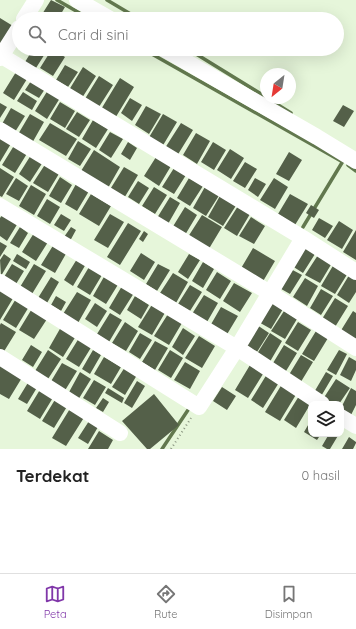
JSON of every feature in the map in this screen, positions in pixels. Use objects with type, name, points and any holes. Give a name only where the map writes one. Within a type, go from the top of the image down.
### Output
[{"type":"street","points":[[28,12],[36,0]]},
{"type":"street","points":[[77,0],[98,12]]},
{"type":"street","points":[[12,38],[0,56],[303,238],[356,272]]},
{"type":"street","points":[[176,56],[356,161]]},
{"type":"street","points":[[0,130],[356,348]]},
{"type":"street","points":[[0,206],[237,348],[317,401]]},
{"type":"street","points":[[0,282],[199,407],[237,348],[303,238]]},
{"type":"street","points":[[0,357],[120,432]]},
{"type":"street","points":[[344,419],[356,426]]},
{"type":"path","points":[[171,449],[199,407]]},
{"type":"building","points":[[51,0],[65,7],[62,12],[43,12]]},
{"type":"building","points":[[0,18],[12,25],[12,28],[0,47]]},
{"type":"building","points":[[29,56],[44,56],[36,68],[25,62]]},
{"type":"building","points":[[48,56],[65,57],[53,76],[40,68]]},
{"type":"building","points":[[65,65],[78,72],[68,87],[56,80]]},
{"type":"building","points":[[83,67],[96,76],[82,98],[69,90]]},
{"type":"building","points":[[16,72],[27,79],[14,100],[3,93]]},
{"type":"building","points":[[99,76],[113,85],[97,110],[83,102]]},
{"type":"building","points":[[120,78],[134,87],[114,120],[100,111]]},
{"type":"building","points":[[31,81],[45,89],[39,98],[25,90]]},
{"type":"building","points":[[48,90],[60,98],[47,119],[35,111]]},
{"type":"building","points":[[23,92],[37,101],[32,110],[17,101]]},
{"type":"building","points":[[130,98],[142,105],[132,121],[121,113]]},
{"type":"building","points":[[60,102],[75,111],[65,128],[50,119]]},
{"type":"building","points":[[0,103],[7,107],[0,118]]},
{"type":"building","points":[[343,105],[354,111],[344,127],[333,121]]},
{"type":"building","points":[[146,106],[161,114],[149,134],[135,125]]},
{"type":"building","points":[[11,108],[25,116],[15,132],[2,124]]},
{"type":"building","points":[[77,112],[90,120],[79,137],[66,129]]},
{"type":"building","points":[[30,114],[44,122],[31,145],[17,136]]},
{"type":"building","points":[[163,114],[177,122],[162,147],[148,139]]},
{"type":"building","points":[[93,120],[108,129],[96,148],[82,139]]},
{"type":"building","points":[[50,123],[77,139],[66,156],[39,140]]},
{"type":"building","points":[[181,123],[193,130],[177,156],[165,148]]},
{"type":"building","points":[[110,132],[123,139],[111,158],[99,150]]},
{"type":"building","points":[[196,133],[210,141],[197,164],[183,155]]},
{"type":"building","points":[[0,134],[12,142],[0,162]]},
{"type":"building","points":[[78,141],[91,149],[80,166],[68,159]]},
{"type":"building","points":[[128,142],[137,148],[130,160],[121,154]]},
{"type":"building","points":[[213,142],[226,150],[214,170],[201,162]]},
{"type":"building","points":[[15,144],[28,152],[15,173],[2,165]]},
{"type":"building","points":[[230,149],[244,158],[231,179],[217,170]]},
{"type":"building","points":[[94,150],[120,167],[108,188],[81,171]]},
{"type":"building","points":[[289,152],[302,160],[289,181],[276,174]]},
{"type":"building","points":[[31,155],[43,162],[30,182],[19,174]]},
{"type":"building","points":[[156,157],[171,166],[159,186],[144,176]]},
{"type":"building","points":[[245,162],[257,169],[245,188],[233,181]]},
{"type":"building","points":[[46,163],[60,172],[48,192],[33,183]]},
{"type":"building","points":[[124,167],[138,175],[123,200],[109,191]]},
{"type":"building","points":[[0,168],[14,177],[2,197],[0,196]]},
{"type":"building","points":[[174,168],[186,175],[174,194],[162,187]]},
{"type":"building","points":[[60,177],[72,185],[61,203],[49,196]]},
{"type":"building","points":[[16,178],[28,186],[19,201],[6,194]]},
{"type":"building","points":[[189,178],[203,186],[190,206],[177,198]]},
{"type":"building","points":[[255,178],[266,184],[258,197],[248,190]]},
{"type":"building","points":[[274,178],[288,187],[275,209],[260,200]]},
{"type":"building","points":[[138,181],[149,188],[139,204],[128,197]]},
{"type":"building","points":[[76,184],[89,191],[77,211],[65,204]]},
{"type":"building","points":[[31,185],[46,194],[34,215],[19,206]]},
{"type":"building","points":[[206,185],[220,194],[206,216],[193,208]]},
{"type":"building","points":[[154,187],[167,195],[155,214],[142,206]]},
{"type":"building","points":[[91,194],[111,206],[99,226],[79,214]]},
{"type":"building","points":[[221,194],[237,204],[223,226],[208,217]]},
{"type":"building","points":[[290,194],[308,204],[295,225],[278,214]]},
{"type":"building","points":[[170,197],[180,203],[168,224],[157,218]]},
{"type":"building","points":[[47,199],[60,207],[50,224],[37,216]]},
{"type":"building","points":[[311,205],[319,210],[314,218],[306,213]]},
{"type":"building","points":[[238,206],[250,214],[237,236],[224,228]]},
{"type":"building","points":[[185,207],[197,215],[185,235],[172,228]]},
{"type":"building","points":[[3,214],[18,223],[7,241],[0,236],[0,218]]},
{"type":"building","points":[[61,214],[71,220],[64,231],[54,225]]},
{"type":"building","points":[[110,214],[124,222],[108,248],[94,240]]},
{"type":"building","points":[[202,215],[222,227],[207,252],[186,240]]},
{"type":"building","points":[[251,217],[265,226],[254,244],[239,236]]},
{"type":"building","points":[[319,218],[333,226],[325,238],[312,230]]},
{"type":"building","points":[[339,221],[353,230],[342,249],[327,240]]},
{"type":"building","points":[[128,223],[141,231],[120,265],[107,257]]},
{"type":"building","points":[[20,227],[28,233],[19,248],[10,243]]},
{"type":"building","points":[[71,227],[76,230],[70,241],[64,237]]},
{"type":"building","points":[[356,230],[356,260],[343,252]]},
{"type":"building","points":[[144,231],[148,234],[143,242],[139,239]]},
{"type":"building","points":[[34,233],[48,242],[36,261],[22,252]]},
{"type":"building","points":[[0,242],[7,246],[0,257]]},
{"type":"building","points":[[54,244],[67,252],[55,273],[41,265]]},
{"type":"building","points":[[300,245],[315,254],[303,273],[289,264]]},
{"type":"building","points":[[253,248],[275,261],[262,283],[240,270]]},
{"type":"building","points":[[141,253],[155,262],[144,280],[130,271]]},
{"type":"building","points":[[4,254],[11,259],[1,276],[0,260]]},
{"type":"building","points":[[17,254],[30,262],[26,269],[13,261]]},
{"type":"building","points":[[189,254],[200,260],[188,279],[178,272]]},
{"type":"building","points":[[318,255],[332,263],[320,283],[305,275]]},
{"type":"building","points":[[77,259],[86,264],[73,286],[64,280]]},
{"type":"building","points":[[203,262],[214,269],[203,288],[192,281]]},
{"type":"building","points":[[12,264],[24,271],[16,284],[4,277]]},
{"type":"building","points":[[34,264],[46,271],[32,294],[20,287]]},
{"type":"building","points":[[158,264],[170,270],[157,291],[146,284]]},
{"type":"building","points":[[334,264],[348,273],[335,294],[321,286]]},
{"type":"building","points":[[89,267],[102,275],[90,295],[77,287]]},
{"type":"building","points":[[287,267],[302,275],[290,294],[276,286]]},
{"type":"building","points":[[217,272],[231,281],[220,299],[206,290]]},
{"type":"building","points":[[351,272],[356,275],[356,292],[349,303],[337,295]]},
{"type":"building","points":[[173,273],[188,282],[176,303],[160,293]]},
{"type":"building","points":[[105,275],[119,283],[106,304],[93,296]]},
{"type":"building","points":[[51,277],[59,282],[47,303],[38,298]]},
{"type":"building","points":[[305,278],[318,286],[307,306],[293,297]]},
{"type":"building","points":[[234,283],[252,293],[240,312],[223,301]]},
{"type":"building","points":[[190,285],[202,292],[190,311],[178,304]]},
{"type":"building","points":[[122,286],[134,293],[120,315],[109,308]]},
{"type":"building","points":[[321,289],[333,296],[321,315],[310,308]]},
{"type":"building","points":[[0,290],[15,295],[0,320]]},
{"type":"building","points":[[77,292],[91,300],[78,323],[63,314]]},
{"type":"building","points":[[204,295],[218,303],[207,322],[192,314]]},
{"type":"building","points":[[56,296],[66,302],[61,311],[51,305]]},
{"type":"building","points":[[135,296],[149,305],[141,319],[127,310]]},
{"type":"building","points":[[17,297],[30,305],[16,328],[3,320]]},
{"type":"building","points":[[335,298],[348,306],[335,327],[322,319]]},
{"type":"building","points":[[268,300],[283,309],[271,329],[255,320]]},
{"type":"building","points":[[95,303],[107,311],[97,327],[85,319]]},
{"type":"building","points":[[153,303],[166,311],[152,335],[138,327]]},
{"type":"building","points":[[33,307],[49,316],[34,339],[19,330]]},
{"type":"building","points":[[221,307],[238,316],[226,336],[210,326]]},
{"type":"building","points":[[284,311],[297,319],[285,339],[271,331]]},
{"type":"building","points":[[353,311],[356,313],[356,339],[340,332]]},
{"type":"building","points":[[110,313],[122,320],[109,342],[97,334]]},
{"type":"building","points":[[168,314],[182,323],[169,345],[154,336]]},
{"type":"building","points":[[125,322],[138,331],[126,351],[112,343]]},
{"type":"building","points":[[298,322],[311,330],[298,351],[285,343]]},
{"type":"building","points":[[1,323],[16,332],[3,353],[0,352]]},
{"type":"building","points":[[254,323],[269,333],[257,352],[242,343]]},
{"type":"building","points":[[61,327],[76,336],[63,357],[49,348]]},
{"type":"building","points":[[183,328],[195,336],[183,355],[172,347]]},
{"type":"building","points":[[316,331],[328,338],[314,361],[302,354]]},
{"type":"building","points":[[140,333],[152,340],[140,359],[129,352]]},
{"type":"building","points":[[270,333],[282,341],[268,365],[255,357]]},
{"type":"building","points":[[199,336],[215,346],[202,368],[185,358]]},
{"type":"building","points":[[79,338],[92,346],[79,367],[66,359]]},
{"type":"building","points":[[155,341],[168,348],[155,370],[142,362]]},
{"type":"building","points":[[31,345],[42,352],[33,367],[22,360]]},
{"type":"building","points":[[284,345],[297,353],[283,376],[270,368]]},
{"type":"building","points":[[48,350],[61,359],[48,379],[35,371]]},
{"type":"building","points":[[93,350],[101,355],[90,374],[82,369]]},
{"type":"building","points":[[170,350],[183,358],[171,378],[158,370]]},
{"type":"building","points":[[339,350],[347,354],[336,375],[327,370]]},
{"type":"building","points":[[301,355],[313,362],[299,385],[287,378]]},
{"type":"building","points":[[104,357],[121,367],[111,384],[94,374]]},
{"type":"building","points":[[349,357],[356,361],[356,370],[351,381],[340,375]]},
{"type":"building","points":[[0,362],[23,376],[9,399],[0,394]]},
{"type":"building","points":[[185,362],[200,371],[190,389],[174,380]]},
{"type":"building","points":[[62,363],[77,371],[64,392],[50,383]]},
{"type":"building","points":[[250,365],[263,374],[248,398],[235,390]]},
{"type":"building","points":[[125,367],[137,375],[125,395],[112,387]]},
{"type":"building","points":[[80,372],[91,379],[78,400],[68,394]]},
{"type":"building","points":[[326,372],[333,376],[320,398],[313,394]]},
{"type":"building","points":[[267,374],[280,381],[263,408],[251,400]]},
{"type":"building","points":[[336,379],[350,388],[341,401],[326,401],[323,399]]},
{"type":"building","points":[[94,380],[106,387],[95,405],[83,398]]},
{"type":"building","points":[[29,381],[38,386],[27,404],[18,399]]},
{"type":"building","points":[[137,381],[145,386],[132,408],[124,403]]},
{"type":"building","points":[[282,384],[297,393],[280,421],[265,412]]},
{"type":"building","points":[[222,387],[236,396],[227,410],[213,401]]},
{"type":"building","points":[[41,388],[54,396],[40,419],[27,411]]},
{"type":"building","points":[[108,388],[124,398],[122,403],[105,393]]},
{"type":"building","points":[[351,388],[356,391],[356,405],[351,415],[344,411],[344,402]]},
{"type":"building","points":[[154,394],[179,425],[150,449],[147,449],[122,421]]},
{"type":"building","points":[[299,396],[308,401],[308,408],[296,428],[284,420]]},
{"type":"building","points":[[56,398],[68,405],[54,428],[42,421]]},
{"type":"building","points":[[103,398],[109,402],[103,412],[96,408]]},
{"type":"building","points":[[71,407],[85,416],[66,446],[52,438]]},
{"type":"building","points":[[89,421],[98,427],[88,444],[78,438]]},
{"type":"building","points":[[308,425],[308,434],[304,432]]},
{"type":"building","points":[[99,431],[113,440],[108,449],[88,449]]},
{"type":"building","points":[[312,437],[319,437],[317,440]]},
{"type":"building","points":[[327,437],[337,437],[330,449],[322,446]]},
{"type":"building","points":[[349,437],[356,442],[353,449],[342,449]]},
{"type":"waterway","points":[[57,0],[78,12]]},
{"type":"waterway","points":[[107,0],[127,12]]},
{"type":"waterway","points":[[155,56],[341,161]]},
{"type":"waterway","points":[[199,56],[260,93]]},
{"type":"waterway","points":[[277,104],[291,113]]},
{"type":"waterway","points":[[303,227],[343,161]]},
{"type":"waterway","points":[[348,165],[356,171]]},
{"type":"waterway","points":[[162,449],[188,410]]}]
